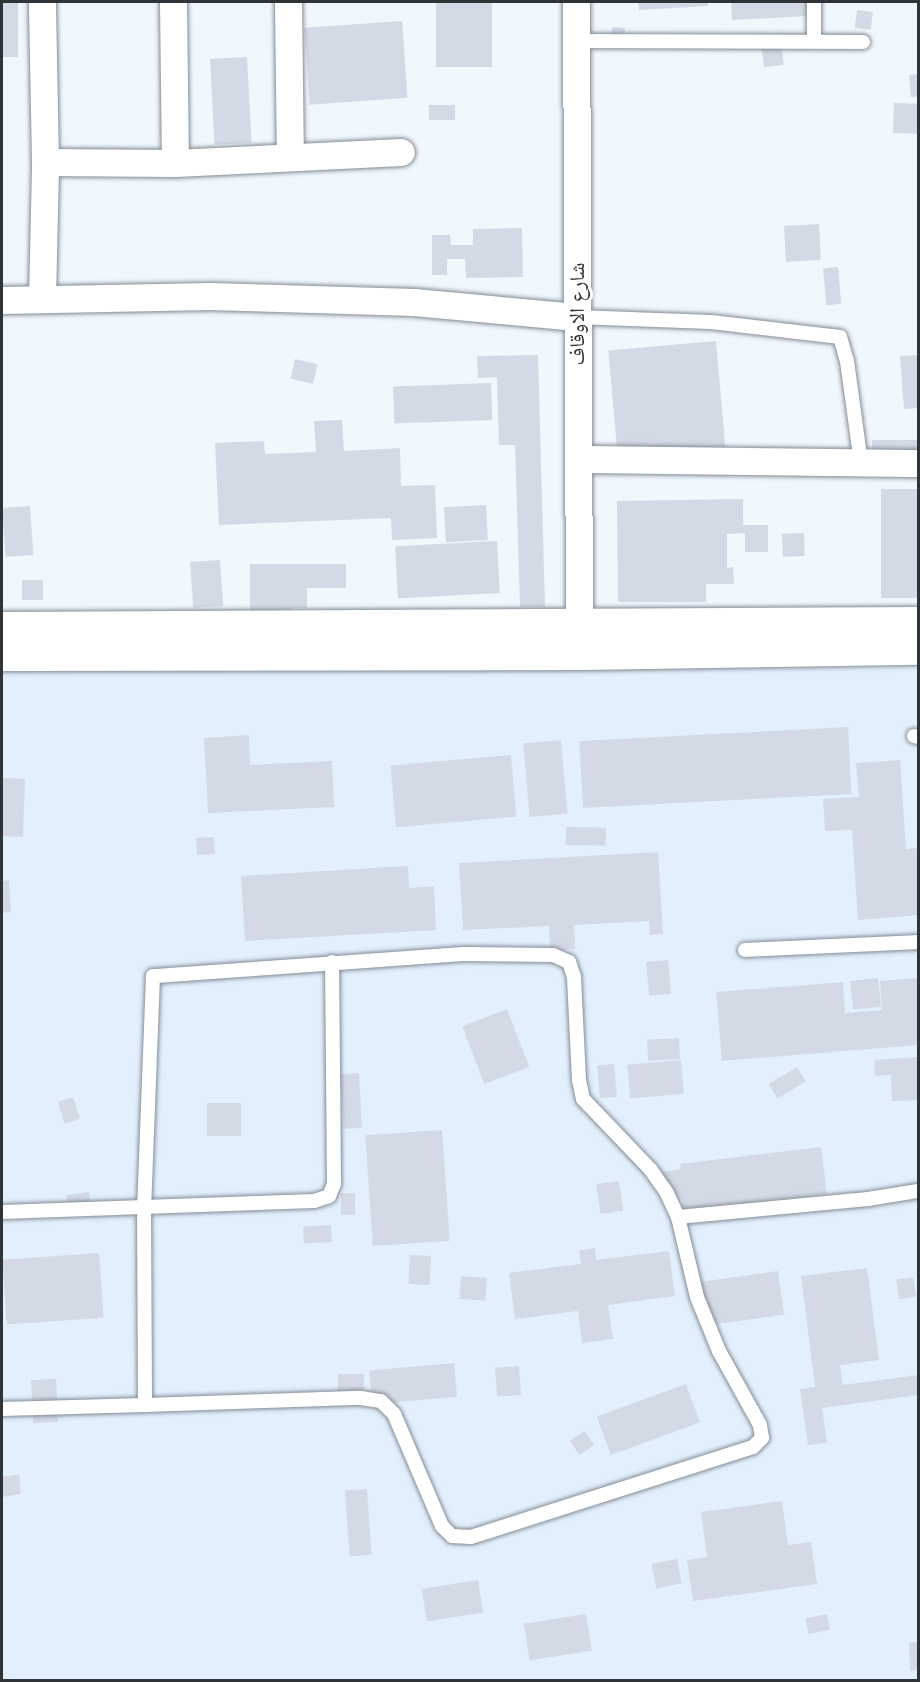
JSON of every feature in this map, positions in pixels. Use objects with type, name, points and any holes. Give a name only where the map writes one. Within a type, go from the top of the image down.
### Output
[{"type":"main road","points":[[385,639],[579,626],[918,624]]},
{"type":"main road","points":[[2,628],[234,640]]},
{"type":"main road","points":[[2,654],[234,640],[385,639],[918,648]]},
{"type":"street","points":[[42,2],[45,162],[42,299]]},
{"type":"street","points":[[173,2],[175,163]]},
{"type":"street","points":[[288,2],[290,156]]},
{"type":"street","name":"شارع الاوقاف","points":[[576,2],[579,626]]},
{"type":"street","points":[[45,162],[175,163],[401,152]]},
{"type":"street","points":[[2,300],[210,297],[403,302],[576,317]]},
{"type":"street","points":[[579,459],[918,463]]},
{"type":"lane","points":[[814,2],[814,40]]},
{"type":"lane","points":[[577,41],[814,40],[863,42]]},
{"type":"lane","points":[[576,317],[711,322],[840,337],[847,361],[861,463]]},
{"type":"lane","points":[[745,950],[918,942]]},
{"type":"lane","points":[[2,1409],[145,1405],[361,1398],[381,1401],[394,1414],[442,1526],[452,1536],[471,1538],[753,1447],[762,1438],[760,1425],[719,1351],[697,1297],[678,1217],[667,1193],[650,1169],[583,1099],[579,1080],[574,977],[569,962],[553,955],[463,954],[153,976],[144,1206],[145,1405]]},
{"type":"lane","points":[[2,1212],[314,1200],[328,1196],[334,1184],[332,962]]},
{"type":"lane","points":[[678,1217],[868,1199],[918,1191]]},
{"type":"shaded area","points":[[2,668],[918,668],[918,1680],[2,1680]]},
{"type":"building","points":[[2,2],[18,2],[18,57],[2,57]]},
{"type":"building","points":[[436,2],[492,2],[492,67],[436,67]]},
{"type":"building","points":[[638,2],[708,2],[708,6],[639,10]]},
{"type":"building","points":[[731,2],[806,2],[807,16],[732,20]]},
{"type":"building","points":[[857,10],[873,12],[871,30],[855,28]]},
{"type":"building","points":[[402,21],[407,98],[310,105],[304,28]]},
{"type":"building","points":[[612,27],[625,28],[624,47],[611,46]]},
{"type":"building","points":[[781,42],[784,65],[764,67],[761,44]]},
{"type":"building","points":[[247,57],[252,143],[215,145],[210,59]]},
{"type":"building","points":[[918,74],[918,97],[911,97],[909,75]]},
{"type":"building","points":[[894,103],[918,104],[917,134],[893,133]]},
{"type":"building","points":[[429,105],[455,105],[455,120],[429,120]]},
{"type":"building","points":[[819,224],[821,260],[786,262],[784,226]]},
{"type":"building","points":[[522,228],[523,277],[466,278],[465,259],[447,259],[447,275],[432,275],[432,235],[450,235],[451,245],[473,245],[473,229]]},
{"type":"building","points":[[838,267],[841,304],[826,305],[823,268]]},
{"type":"building","points":[[716,341],[726,461],[619,470],[608,350]]},
{"type":"building","points":[[538,355],[545,607],[520,607],[515,445],[499,445],[497,377],[478,378],[477,356]]},
{"type":"building","points":[[918,355],[918,408],[904,409],[900,356]]},
{"type":"building","points":[[295,359],[317,364],[313,384],[291,378]]},
{"type":"building","points":[[491,383],[492,420],[394,423],[393,386]]},
{"type":"building","points":[[342,420],[344,451],[400,448],[401,486],[435,485],[437,538],[392,540],[391,518],[219,525],[215,443],[264,441],[265,454],[316,452],[314,421]]},
{"type":"building","points":[[872,440],[918,440],[918,466],[872,466]]},
{"type":"building","points":[[881,489],[918,489],[918,598],[881,598]]},
{"type":"building","points":[[743,499],[743,525],[768,525],[768,552],[745,552],[745,533],[727,534],[727,568],[733,567],[734,584],[706,584],[706,602],[618,602],[617,501]]},
{"type":"building","points":[[486,505],[488,540],[446,542],[444,507]]},
{"type":"building","points":[[30,506],[33,555],[5,557],[2,508]]},
{"type":"building","points":[[804,533],[805,556],[783,557],[782,534]]},
{"type":"building","points":[[497,541],[500,593],[398,598],[395,546]]},
{"type":"building","points":[[220,560],[223,606],[193,608],[190,562]]},
{"type":"building","points":[[250,564],[346,564],[346,588],[307,588],[307,608],[291,608],[291,613],[250,613]]},
{"type":"building","points":[[22,580],[43,580],[43,600],[22,600]]},
{"type":"building","points":[[848,727],[852,794],[583,808],[579,741]]},
{"type":"building","points":[[249,735],[250,765],[332,761],[334,807],[208,813],[204,738]]},
{"type":"building","points":[[561,740],[567,814],[530,817],[523,743]]},
{"type":"building","points":[[511,755],[516,817],[396,827],[390,766]]},
{"type":"building","points":[[900,760],[906,849],[918,848],[918,915],[858,920],[852,830],[825,831],[823,799],[859,797],[856,763]]},
{"type":"building","points":[[2,778],[25,779],[23,837],[2,836]]},
{"type":"building","points":[[566,827],[606,828],[606,846],[566,845]]},
{"type":"building","points":[[214,837],[215,854],[197,855],[196,838]]},
{"type":"building","points":[[658,852],[663,934],[650,935],[649,921],[574,925],[575,949],[550,950],[549,926],[463,930],[459,863]]},
{"type":"building","points":[[408,866],[409,888],[434,886],[436,930],[245,941],[241,876]]},
{"type":"building","points":[[9,880],[11,912],[2,913],[2,881]]},
{"type":"building","points":[[668,960],[671,994],[649,996],[646,962]]},
{"type":"building","points":[[878,978],[881,1007],[853,1010],[850,981]]},
{"type":"building","points":[[918,978],[918,1045],[722,1061],[716,992],[843,982],[845,1013],[882,1010],[880,981]]},
{"type":"building","points":[[507,1009],[529,1067],[484,1084],[462,1026]]},
{"type":"building","points":[[679,1038],[680,1059],[648,1061],[647,1040]]},
{"type":"building","points":[[918,1057],[918,1100],[892,1101],[891,1075],[875,1076],[874,1060]]},
{"type":"building","points":[[681,1060],[684,1094],[630,1099],[627,1065]]},
{"type":"building","points":[[614,1064],[617,1097],[600,1098],[597,1065]]},
{"type":"building","points":[[797,1067],[806,1082],[777,1099],[769,1084]]},
{"type":"building","points":[[359,1073],[362,1128],[344,1129],[341,1074]]},
{"type":"building","points":[[73,1097],[80,1119],[65,1124],[58,1102]]},
{"type":"building","points":[[207,1103],[241,1103],[241,1136],[207,1136]]},
{"type":"building","points":[[442,1130],[450,1241],[373,1246],[365,1135]]},
{"type":"building","points":[[821,1147],[827,1194],[683,1211],[682,1199],[661,1201],[658,1172],[681,1169],[680,1164]]},
{"type":"building","points":[[619,1181],[623,1211],[600,1214],[596,1184]]},
{"type":"building","points":[[89,1192],[91,1206],[68,1209],[66,1195]]},
{"type":"building","points":[[341,1193],[355,1193],[355,1215],[341,1215]]},
{"type":"building","points":[[331,1225],[332,1242],[304,1243],[303,1226]]},
{"type":"building","points":[[595,1248],[596,1260],[669,1251],[675,1296],[608,1305],[613,1339],[582,1343],[578,1311],[515,1319],[509,1273],[581,1264],[579,1250]]},
{"type":"building","points":[[99,1253],[104,1318],[7,1325],[2,1260]]},
{"type":"building","points":[[410,1255],[431,1256],[429,1285],[408,1284]]},
{"type":"building","points":[[867,1268],[879,1360],[840,1365],[843,1385],[918,1375],[918,1395],[822,1408],[827,1443],[808,1445],[800,1389],[815,1387],[801,1276]]},
{"type":"building","points":[[778,1271],[784,1315],[703,1326],[697,1282]]},
{"type":"building","points":[[461,1276],[487,1278],[485,1301],[459,1299]]},
{"type":"building","points":[[913,1277],[916,1297],[899,1299],[896,1280]]},
{"type":"building","points":[[454,1363],[457,1397],[372,1404],[369,1370]]},
{"type":"building","points":[[519,1366],[521,1395],[497,1397],[495,1368]]},
{"type":"building","points":[[338,1374],[364,1374],[364,1401],[338,1401]]},
{"type":"building","points":[[56,1379],[58,1422],[33,1423],[31,1380]]},
{"type":"building","points":[[686,1384],[700,1423],[611,1455],[597,1416]]},
{"type":"building","points":[[585,1431],[594,1445],[579,1455],[570,1441]]},
{"type":"building","points":[[19,1474],[21,1494],[2,1497],[2,1477]]},
{"type":"building","points":[[367,1489],[372,1555],[350,1556],[345,1491]]},
{"type":"building","points":[[782,1501],[788,1545],[811,1542],[817,1584],[693,1601],[687,1560],[707,1557],[701,1512]]},
{"type":"building","points":[[677,1559],[682,1584],[656,1589],[651,1564]]},
{"type":"building","points":[[478,1580],[483,1613],[427,1622],[422,1589]]},
{"type":"building","points":[[586,1614],[592,1651],[530,1660],[524,1624]]},
{"type":"building","points":[[827,1614],[830,1630],[808,1634],[805,1618]]},
{"type":"building","points":[[909,1642],[918,1642],[918,1670],[910,1671]]}]
